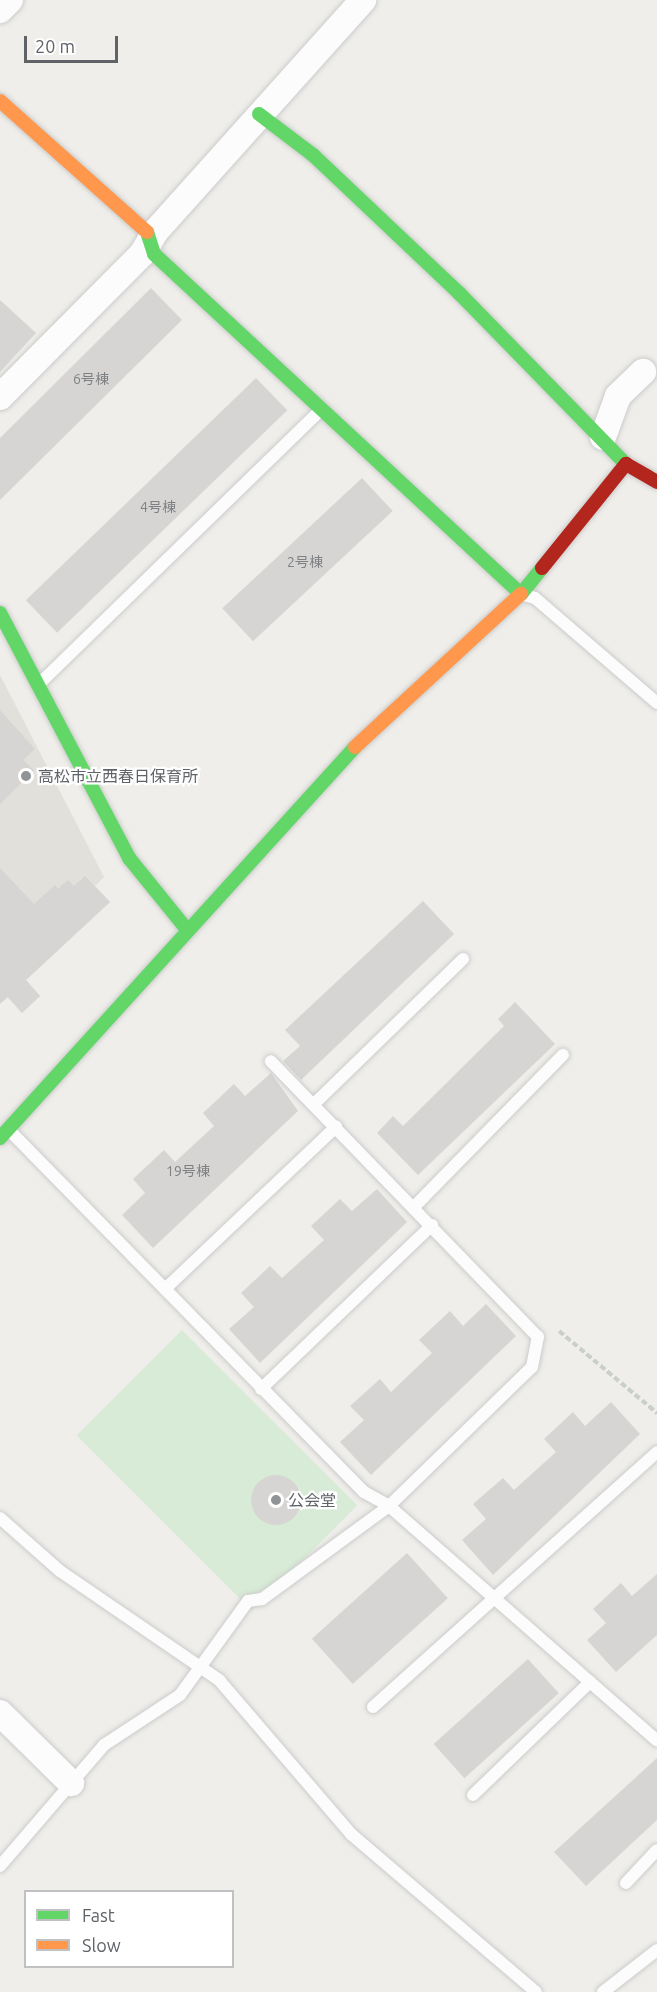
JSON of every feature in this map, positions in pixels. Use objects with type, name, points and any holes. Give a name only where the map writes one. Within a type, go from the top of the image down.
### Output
[{"type":"street","points":[[0,10],[10,0]]},
{"type":"street","points":[[0,398],[150,244],[259,114],[337,10],[363,0]]},
{"type":"street","points":[[0,101],[148,233],[150,244],[321,410],[521,594]]},
{"type":"street","points":[[259,114],[313,155],[603,437],[626,464],[657,482]]},
{"type":"street","points":[[603,437],[618,396],[643,372]]},
{"type":"street","points":[[4,1133],[184,926],[324,775],[521,594],[626,464]]},
{"type":"street","points":[[0,612],[129,858],[184,926]]},
{"type":"street","points":[[0,1713],[71,1783]]},
{"type":"lane","points":[[39,684],[321,410]]},
{"type":"lane","points":[[521,594],[535,598],[657,703]]},
{"type":"lane","points":[[314,1104],[462,959]]},
{"type":"lane","points":[[414,1207],[563,1055]]},
{"type":"lane","points":[[0,1866],[104,1745],[180,1695],[248,1601],[262,1599],[389,1506],[532,1367],[538,1337],[271,1061]]},
{"type":"lane","points":[[165,1289],[336,1126]]},
{"type":"lane","points":[[4,1133],[165,1289],[364,1492],[389,1506],[657,1741]]},
{"type":"lane","points":[[261,1389],[432,1225]]},
{"type":"lane","points":[[373,1707],[657,1452]]},
{"type":"lane","points":[[0,1518],[60,1570],[200,1667],[243,1703],[265,1737],[351,1834],[536,1992]]},
{"type":"lane","points":[[473,1794],[590,1682]]},
{"type":"lane","points":[[626,1883],[657,1850]]},
{"type":"lane","points":[[603,1992],[657,1950]]},
{"type":"path","points":[[559,1331],[657,1413]]},
{"type":"shaded area","name":"高松市立西春日保育所","points":[[0,675],[104,877],[95,886],[110,902],[26,980],[40,996],[22,1013],[0,989]]},
{"type":"green space","points":[[182,1330],[357,1505],[252,1611],[77,1435]]},
{"type":"building","points":[[151,288],[182,320],[0,500],[0,438]]},
{"type":"building","points":[[0,300],[36,333],[0,372]]},
{"type":"building","points":[[256,378],[287,410],[57,633],[26,600]]},
{"type":"building","points":[[362,478],[393,511],[253,641],[222,608]]},
{"type":"building","points":[[0,710],[35,749],[23,760],[34,770],[0,804]]},
{"type":"building","points":[[0,868],[34,904],[55,885],[58,889],[68,880],[74,886],[85,876],[110,902],[26,980],[40,996],[22,1013],[8,997],[0,1004]]},
{"type":"building","points":[[423,901],[454,934],[301,1080],[283,1061],[300,1046],[285,1030]]},
{"type":"building","points":[[515,1002],[555,1044],[418,1175],[377,1133],[393,1116],[403,1126],[504,1026],[498,1019]]},
{"type":"building","points":[[271,1073],[298,1111],[153,1248],[122,1215],[145,1193],[133,1179],[164,1150],[175,1162],[214,1126],[203,1113],[234,1084],[245,1096]]},
{"type":"building","points":[[377,1189],[407,1222],[260,1363],[229,1329],[254,1307],[241,1293],[270,1266],[282,1278],[324,1240],[311,1226],[340,1199],[352,1211]]},
{"type":"building","points":[[486,1304],[516,1336],[371,1475],[340,1442],[364,1420],[350,1406],[380,1379],[391,1392],[432,1353],[419,1340],[450,1311],[463,1326]]},
{"type":"building","points":[[611,1402],[640,1434],[493,1575],[462,1540],[486,1519],[473,1504],[503,1478],[514,1490],[556,1452],[544,1439],[573,1412],[585,1426]]},
{"type":"building","name":"公会堂","points":[[271,1475],[281,1475],[294,1482],[301,1495],[301,1505],[294,1518],[281,1525],[271,1525],[262,1521],[255,1514],[251,1505],[251,1495],[255,1486],[262,1479]]},
{"type":"building","points":[[407,1553],[448,1598],[353,1684],[312,1639]]},
{"type":"building","points":[[657,1574],[657,1635],[616,1672],[587,1640],[606,1623],[593,1609],[621,1583],[632,1596]]},
{"type":"building","points":[[528,1659],[559,1693],[464,1778],[434,1744]]},
{"type":"building","points":[[657,1758],[657,1820],[586,1886],[554,1852]]},
{"type":"traffic: fast","points":[[259,114],[313,155],[459,293],[626,464]]},
{"type":"traffic: fast","points":[[147,232],[154,254],[521,594],[542,568]]},
{"type":"traffic: fast","points":[[0,613],[129,858],[184,926]]},
{"type":"traffic: fast","points":[[0,1138],[355,747]]},
{"type":"traffic: slow","points":[[0,101],[147,232]]},
{"type":"traffic: slow","points":[[355,747],[521,594]]},
{"type":"traffic: jam","points":[[542,568],[626,464],[657,482]]},
{"type":"place","name":"高松市立西春日保育所","points":[[26,776]]},
{"type":"place","name":"公会堂","points":[[276,1500]]}]
